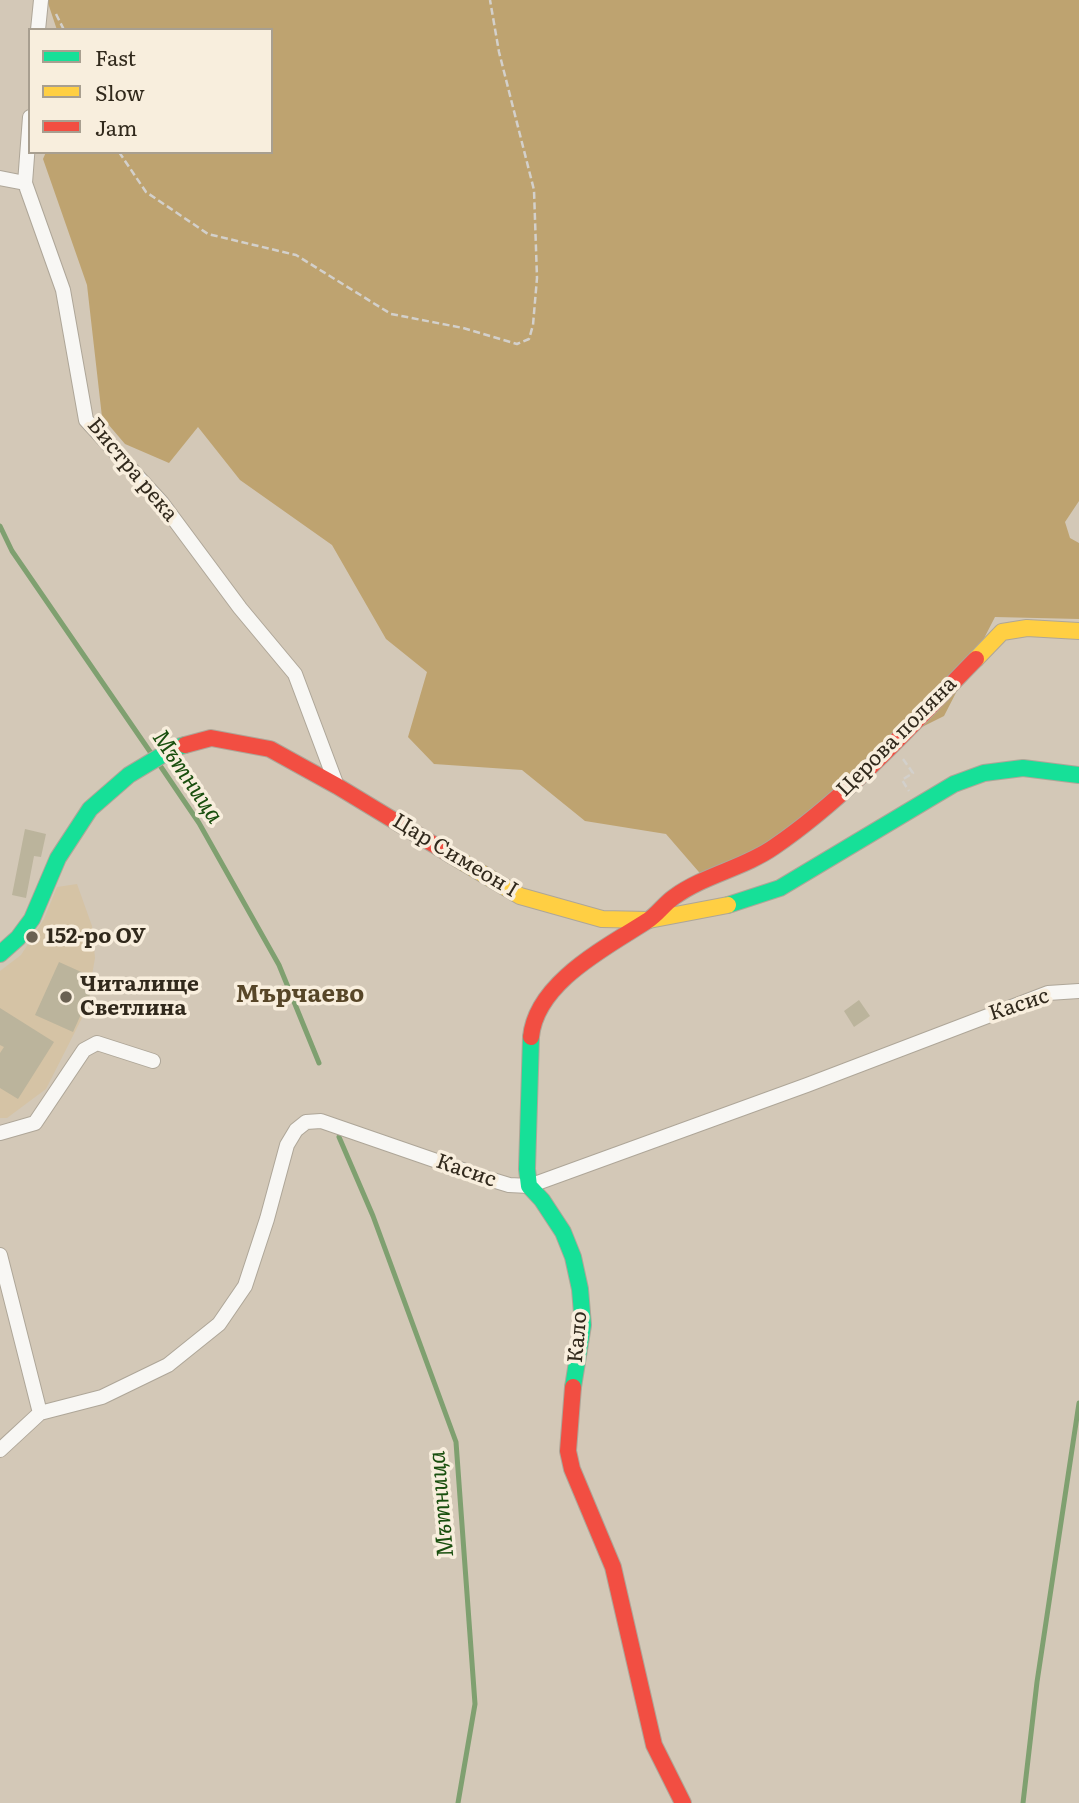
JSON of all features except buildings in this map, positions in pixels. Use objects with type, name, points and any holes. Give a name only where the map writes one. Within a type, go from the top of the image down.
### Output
[{"type":"street","points":[[38,28],[41,0]]},
{"type":"street","name":"Бистра река","points":[[28,139],[24,183],[63,290],[86,420],[162,503],[240,608],[295,674],[337,786]]},
{"type":"street","points":[[0,178],[24,183]]},
{"type":"street","name":"Церова поляна","points":[[649,920],[675,896],[773,848],[860,778],[1002,632],[1027,628],[1079,631]]},
{"type":"street","name":"Цар Симеон I","points":[[1,951],[18,938],[32,919],[58,858],[90,809],[108,791],[165,753],[211,738],[270,749],[520,896],[602,919],[649,920],[715,909],[780,888],[954,784],[984,773],[1023,768],[1079,775]]},
{"type":"street","points":[[529,1186],[527,1169],[531,1033],[542,1003],[558,983],[624,934],[649,920]]},
{"type":"street","name":"Касис","points":[[0,1450],[40,1413],[102,1397],[168,1365],[219,1324],[245,1286],[287,1145],[296,1130],[306,1122],[321,1121],[486,1178],[509,1185],[529,1186],[807,1086],[1048,993],[1079,991]]},
{"type":"street","points":[[0,1133],[35,1123],[84,1050],[97,1043],[153,1061]]},
{"type":"street","name":"Кало","points":[[529,1186],[542,1200],[563,1232],[573,1257],[580,1289],[583,1325],[571,1398],[568,1440],[572,1469],[613,1567],[654,1745],[683,1803]]},
{"type":"street","points":[[0,1255],[40,1413]]},
{"type":"path","points":[[120,154],[146,192],[208,234],[296,255],[391,314],[463,328],[517,344],[529,339],[533,325],[537,278],[534,190],[499,52],[490,0]]},
{"type":"path","points":[[54,10],[63,28]]},
{"type":"path","points":[[894,745],[913,773],[902,780],[919,805]]},
{"type":"shaded area","points":[[47,0],[1079,0],[1079,501],[1065,522],[1070,538],[1079,543],[1079,619],[995,617],[944,716],[874,751],[820,809],[711,886],[666,834],[585,821],[522,770],[434,764],[408,737],[427,672],[386,639],[332,545],[240,480],[198,427],[169,463],[125,444],[102,417],[87,285],[43,159],[45,154],[273,154],[273,28],[56,28]]},
{"type":"shaded area","points":[[77,884],[92,926],[95,958],[86,1010],[46,1089],[7,1118],[0,1118],[0,971],[21,955],[44,919],[57,887]]},
{"type":"waterway","name":"Мътница","points":[[0,526],[12,551],[153,756]]},
{"type":"waterway","name":"Мътница","points":[[159,764],[199,823],[279,965],[319,1063]]},
{"type":"waterway","name":"Мътница","points":[[339,1137],[373,1216],[456,1442],[475,1704],[458,1803]]},
{"type":"waterway","points":[[1023,1803],[1037,1682],[1079,1403]]},
{"type":"traffic: fast","points":[[0,954],[18,938],[32,919],[58,858],[90,809],[129,775],[174,748],[185,745]]},
{"type":"traffic: fast","points":[[728,905],[780,888],[954,784],[984,773],[1023,768],[1079,775]]},
{"type":"traffic: fast","points":[[531,1037],[527,1169],[529,1186],[542,1200],[563,1232],[573,1257],[580,1289],[583,1325],[573,1387]]},
{"type":"traffic: slow","points":[[976,659],[1002,632],[1027,628],[1079,631]]},
{"type":"traffic: slow","points":[[451,855],[520,896],[602,919],[649,920],[728,905]]},
{"type":"traffic: jam","points":[[531,1037],[545,1000],[575,969],[651,919],[686,889],[750,861],[802,827],[880,758],[976,659]]},
{"type":"traffic: jam","points":[[185,745],[211,738],[270,749],[451,855]]},
{"type":"traffic: jam","points":[[573,1387],[568,1451],[572,1469],[613,1567],[654,1745],[683,1803]]},
{"type":"place","name":"152-ро ОУ","points":[[32,937]]},
{"type":"place","name":"Читалище Светлина","points":[[66,997]]},
{"type":"district","name":"Мърчаево","points":[[300,995]]}]
